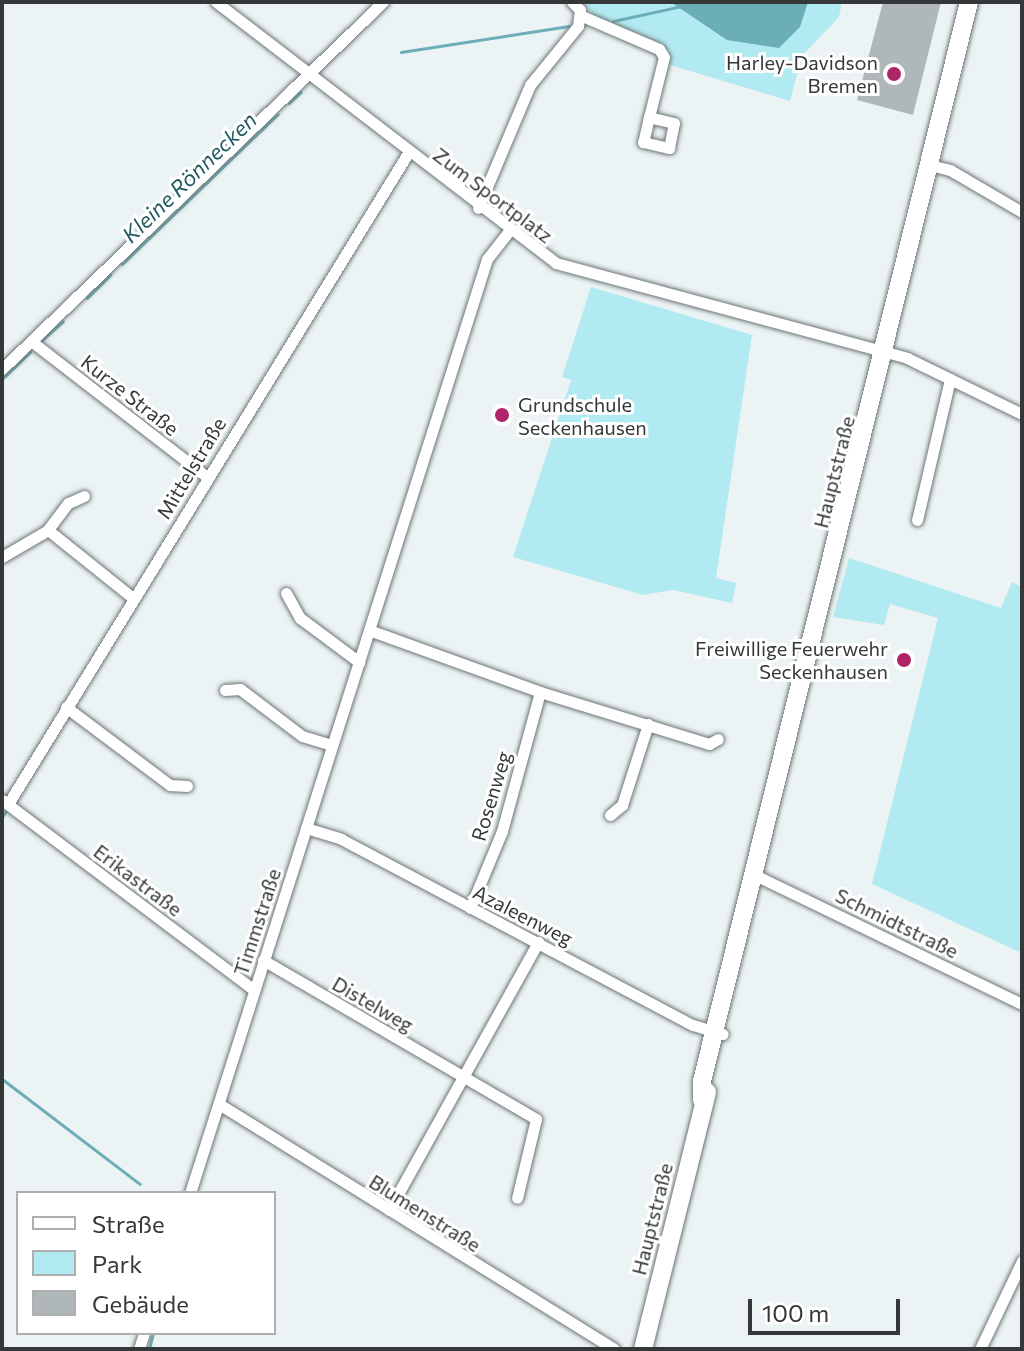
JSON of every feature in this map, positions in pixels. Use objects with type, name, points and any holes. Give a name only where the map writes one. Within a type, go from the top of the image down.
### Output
[{"type":"main road","name":"Hauptstraße","points":[[643,1349],[969,2]]},
{"type":"street","name":"Zum Sportplatz","points":[[216,2],[478,208],[509,231],[581,273],[885,351],[1022,414]]},
{"type":"street","points":[[2,369],[383,2]]},
{"type":"street","points":[[572,2],[582,16],[659,49],[664,57],[649,117]]},
{"type":"street","points":[[478,208],[530,85],[582,16]]},
{"type":"street","name":"Mittelstraße","points":[[5,802],[134,599],[408,153]]},
{"type":"street","points":[[930,165],[950,170],[1022,212]]},
{"type":"street","name":"Timmstraße","points":[[191,1191],[487,259],[509,231]]},
{"type":"street","name":"Kurze Straße","points":[[31,341],[207,477]]},
{"type":"street","points":[[917,520],[950,379]]},
{"type":"street","points":[[2,557],[48,530],[68,503],[84,496]]},
{"type":"street","points":[[48,530],[134,599]]},
{"type":"street","points":[[286,593],[300,618],[359,662]]},
{"type":"street","points":[[369,630],[540,692],[709,744],[718,739]]},
{"type":"street","points":[[225,690],[240,689],[302,736],[332,745]]},
{"type":"street","name":"Rosenweg","points":[[470,908],[502,831],[540,692]]},
{"type":"street","points":[[66,707],[170,785],[187,786]]},
{"type":"street","points":[[610,815],[622,805],[648,724]]},
{"type":"street","name":"Erikastraße","points":[[5,802],[253,989]]},
{"type":"street","name":"Azaleenweg","points":[[306,828],[341,839],[470,908],[719,1033]]},
{"type":"street","name":"Schmidtstraße","points":[[757,876],[1022,1004]]},
{"type":"street","points":[[389,1210],[466,1077],[538,942]]},
{"type":"street","name":"Distelweg","points":[[263,960],[536,1119],[517,1198]]},
{"type":"street","name":"Blumenstraße","points":[[219,1104],[614,1349]]},
{"type":"street","points":[[980,1349],[1022,1261]]},
{"type":"green space","points":[[582,2],[842,2],[839,17],[802,56],[790,101],[667,64],[669,51],[596,18]]},
{"type":"green space","points":[[591,287],[752,335],[716,578],[736,583],[732,603],[673,590],[643,595],[513,557],[571,380],[562,377]]},
{"type":"green space","points":[[849,558],[1001,608],[1012,582],[1022,587],[1022,953],[872,884],[938,618],[890,604],[884,625],[833,617]]},
{"type":"shaded area","points":[[808,2],[800,27],[779,48],[727,40],[672,3]]},
{"type":"building","name":"Harley-Davidson Bremen","points":[[883,2],[941,2],[913,115],[857,100]]},
{"type":"waterway","name":"Kleine Rönnecken","points":[[613,21],[682,6]]},
{"type":"waterway","name":"Kleine Rönnecken","points":[[401,52],[569,26]]},
{"type":"waterway","name":"Kleine Rönnecken","points":[[289,103],[301,92]]},
{"type":"waterway","name":"Kleine Rönnecken","points":[[122,264],[278,114]]},
{"type":"waterway","points":[[87,298],[110,275]]},
{"type":"waterway","points":[[42,340],[63,321]]},
{"type":"waterway","name":"Kleine Rönnecken","points":[[2,379],[30,352]]},
{"type":"waterway","points":[[2,817],[6,811]]},
{"type":"waterway","name":"Kleine Rönnecken","points":[[2,1079],[140,1184]]},
{"type":"waterway","name":"Kleine Rönnecken","points":[[149,1349],[152,1335]]},
{"type":"place","name":"Harley-Davidson Bremen","points":[[894,74]]},
{"type":"place","name":"Grundschule Seckenhausen","points":[[502,415]]},
{"type":"place","name":"Freiwillige Feuerwehr Seckenhausen","points":[[904,660]]}]
